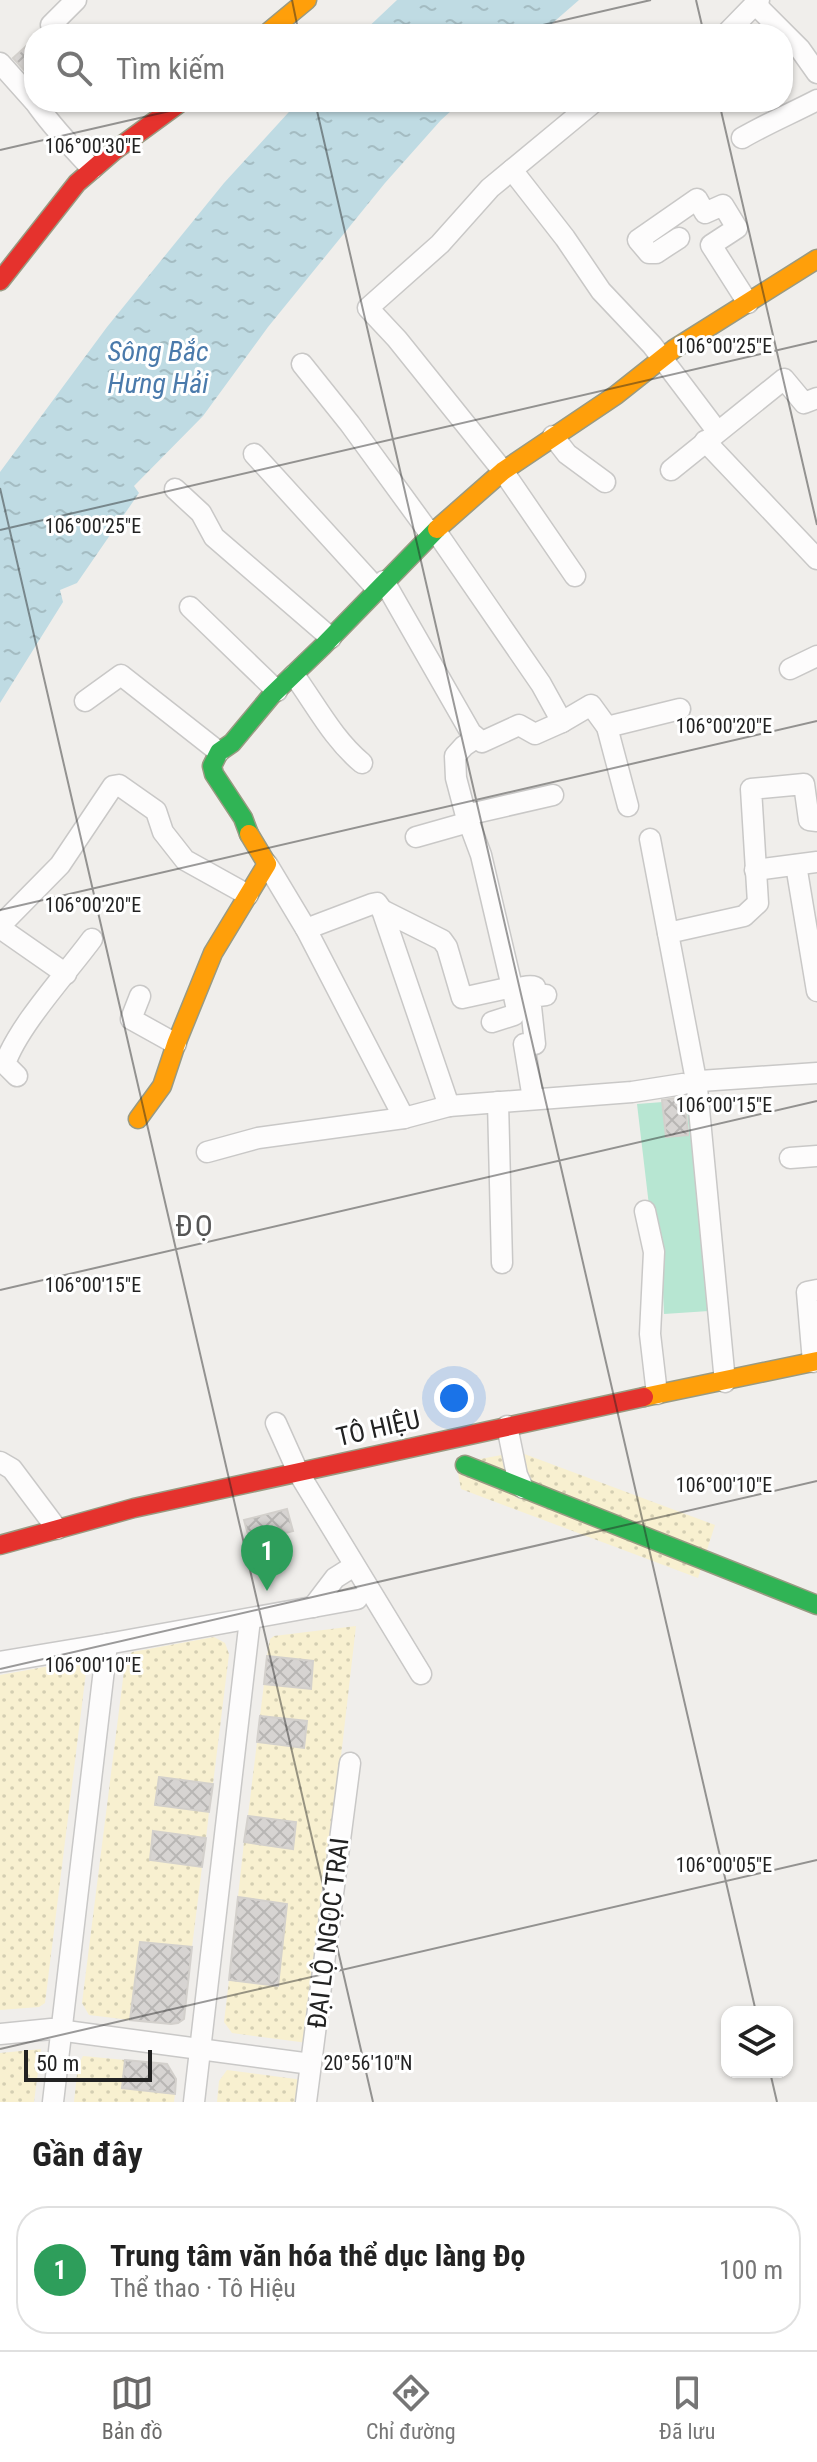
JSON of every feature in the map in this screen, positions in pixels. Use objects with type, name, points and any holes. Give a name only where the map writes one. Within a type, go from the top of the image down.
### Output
[{"type":"street","points":[[52,24],[76,0]]},
{"type":"street","points":[[278,24],[307,0]]},
{"type":"street","points":[[736,24],[758,2],[778,24]]},
{"type":"street","points":[[793,41],[817,73]]},
{"type":"street","points":[[0,63],[24,90]]},
{"type":"street","points":[[742,138],[817,100]]},
{"type":"street","points":[[42,112],[63,140],[92,169]]},
{"type":"street","points":[[0,281],[41,227],[92,169],[168,112]]},
{"type":"street","points":[[575,576],[503,471],[404,347],[368,308],[440,244],[490,188],[582,112]]},
{"type":"street","points":[[512,170],[565,238],[601,291],[663,359],[711,436],[816,556]]},
{"type":"street","points":[[679,238],[656,253],[649,253],[638,240],[697,199],[705,213],[723,205],[737,228],[711,245],[748,303]]},
{"type":"street","points":[[407,1110],[306,929],[247,831],[243,818],[214,774],[214,759],[433,532],[503,471],[616,395],[663,359],[817,259]]},
{"type":"street","points":[[302,364],[433,532],[541,684],[562,722]]},
{"type":"street","points":[[671,470],[784,379],[804,403],[817,398]]},
{"type":"street","points":[[553,436],[567,454],[605,482]]},
{"type":"street","points":[[254,454],[381,585],[476,738],[482,742],[519,725],[535,734],[591,705],[607,727],[628,806]]},
{"type":"street","points":[[175,489],[201,513],[214,537],[331,638]]},
{"type":"street","points":[[190,607],[277,691]]},
{"type":"street","points":[[790,669],[817,656]]},
{"type":"street","points":[[85,701],[121,675],[219,752]]},
{"type":"street","points":[[294,675],[334,734],[348,752],[362,763]]},
{"type":"street","points":[[607,727],[680,709]]},
{"type":"street","points":[[476,738],[455,756],[456,778],[481,855],[517,1010],[514,1015],[492,1022]]},
{"type":"street","points":[[668,933],[744,916],[758,903],[751,789],[804,784],[809,820],[817,821]]},
{"type":"street","points":[[66,974],[0,927],[60,865],[113,786],[119,785],[156,811],[163,832],[185,860],[248,895]]},
{"type":"street","points":[[416,837],[553,795]]},
{"type":"street","points":[[650,839],[694,1082],[725,1382]]},
{"type":"street","points":[[755,870],[817,862]]},
{"type":"street","points":[[138,1119],[162,1086],[213,953],[267,864]]},
{"type":"street","points":[[796,865],[817,991]]},
{"type":"street","points":[[306,929],[377,903],[449,1106]]},
{"type":"street","points":[[382,910],[442,940],[447,947],[462,998],[531,985],[541,991],[530,997],[535,1044],[524,1044],[533,1099]]},
{"type":"street","points":[[17,1076],[5,1064],[9,1053],[92,939]]},
{"type":"street","points":[[140,996],[131,1019],[176,1044]]},
{"type":"street","points":[[207,1152],[258,1138],[407,1110],[817,1073]]},
{"type":"street","points":[[498,1102],[502,1263]]},
{"type":"street","points":[[790,1158],[817,1156]]},
{"type":"street","points":[[645,1211],[654,1252],[650,1334],[657,1394]]},
{"type":"street","points":[[815,1362],[807,1292],[817,1290]]},
{"type":"street","name":"TÔ HIỆU","points":[[0,1545],[134,1508],[815,1362]]},
{"type":"street","points":[[276,1423],[298,1472],[421,1674]]},
{"type":"street","points":[[507,1426],[517,1475],[523,1488]]},
{"type":"street","points":[[0,1462],[12,1469],[57,1529]]},
{"type":"street","points":[[465,1465],[817,1605]]},
{"type":"street","points":[[313,1607],[335,1578],[354,1566]]},
{"type":"street","points":[[0,1662],[357,1599]]},
{"type":"street","points":[[194,2102],[250,1619]]},
{"type":"street","points":[[53,2102],[107,1644]]},
{"type":"street","name":"ĐẠI LỘ NGỌC TRAI","points":[[306,2102],[350,1763]]},
{"type":"street","points":[[0,2034],[62,2030],[311,2064]]},
{"type":"sand","points":[[519,1452],[715,1525],[698,1578],[461,1489],[458,1473],[469,1461]]},
{"type":"sand","points":[[356,1626],[308,2043],[232,2033],[224,2022],[229,1980],[277,1986],[280,1956],[232,1951],[235,1926],[283,1933],[286,1904],[238,1897],[244,1842],[292,1849],[295,1822],[248,1816],[257,1742],[304,1747],[260,1716],[264,1684],[310,1689],[313,1662],[267,1656],[270,1639]]},
{"type":"sand","points":[[214,1637],[225,1643],[229,1654],[213,1784],[156,1805],[209,1812],[206,1838],[154,1831],[150,1860],[202,1867],[192,1947],[140,1942],[137,1972],[189,1977],[186,1996],[134,1990],[130,2020],[89,2015],[82,2003],[125,1663],[132,1652]]},
{"type":"sand","points":[[83,1660],[87,1664],[45,2003],[39,2007],[0,2010],[0,1675]]},
{"type":"sand","points":[[41,2049],[34,2102],[0,2102],[0,2053]]},
{"type":"sand","points":[[83,2056],[125,2060],[122,2088],[175,2094],[174,2102],[74,2102],[78,2065]]},
{"type":"sand","points":[[227,2070],[303,2080],[300,2102],[217,2102],[219,2081]]},
{"type":"green space","points":[[675,1097],[689,1100],[709,1311],[664,1314],[661,1247],[650,1214],[637,1104],[663,1102],[666,1136],[689,1134],[686,1100],[676,1101]]},
{"type":"water","points":[[397,0],[579,0],[551,24],[372,24]]},
{"type":"water","name":"Sông Bắc Hưng Hải","points":[[289,112],[450,112],[385,183],[268,327],[203,416],[134,486],[139,493],[77,583],[60,590],[63,602],[0,703],[0,472],[107,327],[224,183]]},
{"type":"building","points":[[24,48],[24,70],[13,58]]},
{"type":"building","points":[[675,1098],[676,1101],[685,1100],[688,1135],[666,1137],[662,1100]]},
{"type":"building","points":[[287,1509],[293,1531],[250,1542],[244,1520]]},
{"type":"building","points":[[267,1656],[313,1661],[311,1689],[264,1684]]},
{"type":"building","points":[[260,1716],[307,1721],[304,1748],[257,1742]]},
{"type":"building","points":[[159,1777],[213,1784],[209,1812],[155,1805]]},
{"type":"building","points":[[248,1816],[296,1822],[293,1849],[244,1842]]},
{"type":"building","points":[[153,1831],[206,1838],[202,1867],[150,1860]]},
{"type":"building","points":[[238,1897],[287,1904],[278,1986],[229,1980]]},
{"type":"building","points":[[140,1942],[192,1947],[184,2019],[178,2023],[130,2020]]},
{"type":"building","points":[[125,2060],[167,2064],[176,2079],[175,2094],[122,2088]]},
{"type":"traffic: fast","points":[[249,834],[243,818],[214,774],[212,766],[219,752],[232,743],[271,696],[437,529]]},
{"type":"traffic: fast","points":[[465,1465],[817,1605]]},
{"type":"traffic: slow","points":[[278,24],[307,0]]},
{"type":"traffic: slow","points":[[437,529],[503,471],[616,395],[674,349],[817,259]]},
{"type":"traffic: slow","points":[[138,1119],[162,1086],[213,953],[267,864],[249,834]]},
{"type":"traffic: slow","points":[[644,1397],[817,1361]]},
{"type":"traffic: jam","points":[[0,281],[77,183],[167,112]]},
{"type":"traffic: jam","points":[[0,1545],[134,1508],[644,1397]]},
{"type":"place","name":"Trung tâm văn hóa thể dục làng Đọ","points":[[267,1591]]},
{"type":"district","name":"ĐỌ","points":[[195,1226]]}]
